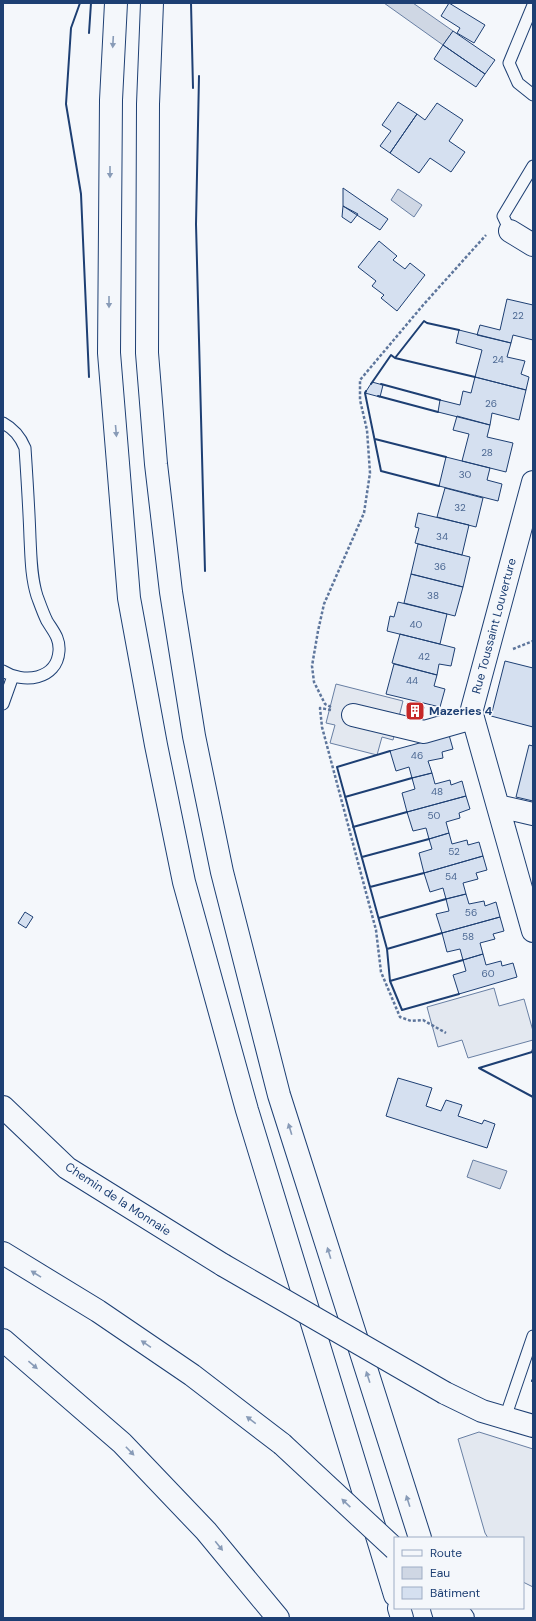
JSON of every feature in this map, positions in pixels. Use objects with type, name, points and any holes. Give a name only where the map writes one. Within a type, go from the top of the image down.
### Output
[{"type":"main road","points":[[116,3],[111,100],[109,353],[129,598],[156,745],[184,882],[247,1110],[394,1592]]},
{"type":"main road","points":[[152,3],[148,104],[147,353],[156,464],[171,592],[194,736],[222,872],[280,1095],[420,1537]]},
{"type":"main road","points":[[507,224],[533,245]]},
{"type":"main road","name":"Rue Toussaint Louverture","points":[[533,482],[473,701],[473,718],[533,931]]},
{"type":"main road","points":[[353,715],[424,732],[473,718]]},
{"type":"main road","points":[[498,806],[533,814]]},
{"type":"main road","name":"Chemin de la Monnaie","points":[[3,1107],[67,1168],[222,1265],[445,1393],[482,1411],[505,1418]]},
{"type":"main road","points":[[3,1253],[98,1311],[192,1375],[282,1444],[394,1547]]},
{"type":"main road","points":[[3,1340],[122,1443],[206,1531],[278,1618]]},
{"type":"main road","points":[[505,1418],[533,1426]]},
{"type":"main road","points":[[455,1609],[463,1618]]},
{"type":"lane","points":[[533,6],[509,63],[518,83],[533,95]]},
{"type":"lane","points":[[507,224],[533,166]]},
{"type":"lane","points":[[3,423],[12,427],[20,436],[25,448],[35,589],[47,620],[59,642],[57,661],[52,669],[44,675],[24,679],[8,674],[3,704]]},
{"type":"lane","points":[[505,1418],[533,1336]]},
{"type":"path","points":[[353,715],[325,704],[314,682],[312,666],[324,604],[364,513],[370,472],[367,430],[360,400],[360,380],[424,304],[507,224]]},
{"type":"path","points":[[353,715],[320,708],[322,727],[376,930],[381,972],[400,1018],[411,1022],[423,1020],[446,1034]]},
{"type":"shaded area","points":[[336,684],[403,701],[393,740],[382,737],[377,755],[330,743],[335,725],[326,723]]},
{"type":"shaded area","points":[[494,988],[499,1006],[524,999],[533,1031],[533,1040],[468,1058],[462,1040],[438,1047],[427,1007]]},
{"type":"shaded area","points":[[479,1432],[533,1449],[533,1587],[524,1582],[524,1537],[487,1537],[485,1533],[458,1439]]},
{"type":"water","points":[[384,3],[413,3],[453,31],[443,45]]},
{"type":"water","points":[[398,189],[422,205],[414,217],[391,200]]},
{"type":"water","points":[[473,1160],[507,1171],[500,1189],[467,1177]]},
{"type":"building","points":[[449,3],[485,25],[474,43],[457,33],[460,28],[441,16]]},
{"type":"building","points":[[453,31],[495,60],[485,74],[443,45]]},
{"type":"building","points":[[443,45],[485,74],[476,87],[434,59]]},
{"type":"building","points":[[398,102],[417,114],[390,153],[380,146],[391,131],[382,125]]},
{"type":"building","points":[[437,103],[463,120],[449,141],[465,152],[451,172],[430,158],[419,173],[390,153],[417,114],[425,120]]},
{"type":"building","points":[[343,188],[388,219],[380,230],[343,206]]},
{"type":"building","points":[[343,206],[358,214],[351,223],[342,217]]},
{"type":"building","points":[[379,241],[397,256],[393,260],[405,269],[410,263],[425,275],[397,311],[381,298],[384,295],[372,286],[376,281],[358,267]]},
{"type":"building","points":[[507,299],[533,305],[533,340],[513,335],[511,343],[477,335],[480,325],[500,330]]},
{"type":"building","points":[[459,330],[511,343],[507,357],[525,361],[521,374],[529,377],[526,390],[475,377],[482,350],[456,343]]},
{"type":"building","points":[[475,377],[526,390],[519,420],[492,413],[490,425],[438,412],[440,400],[460,405],[463,391],[471,393]]},
{"type":"building","points":[[372,382],[383,385],[380,397],[365,393]]},
{"type":"building","points":[[457,416],[490,425],[487,437],[513,443],[506,472],[462,461],[469,434],[453,430]]},
{"type":"building","points":[[446,457],[490,468],[487,480],[502,484],[498,501],[439,486]]},
{"type":"building","points":[[445,488],[483,498],[476,527],[437,517]]},
{"type":"building","points":[[418,513],[469,525],[462,555],[415,543],[419,528],[415,527]]},
{"type":"building","points":[[418,544],[470,557],[463,587],[411,574]]},
{"type":"building","points":[[411,574],[463,587],[455,616],[404,603]]},
{"type":"building","points":[[398,602],[447,614],[440,644],[387,631],[390,616],[394,617]]},
{"type":"building","points":[[400,634],[455,648],[451,666],[439,664],[437,675],[392,663]]},
{"type":"building","points":[[505,661],[533,668],[533,727],[491,716]]},
{"type":"building","points":[[394,664],[437,675],[434,686],[445,689],[440,707],[386,694]]},
{"type":"building","name":"Mazeries 4","points":[[409,704],[424,707],[422,717],[407,714]]},
{"type":"building","points":[[449,735],[453,749],[442,752],[443,758],[428,761],[432,773],[412,778],[409,767],[396,771],[390,751]]},
{"type":"building","points":[[529,745],[533,746],[533,801],[516,797]]},
{"type":"building","points":[[432,773],[435,784],[450,780],[451,785],[462,781],[466,796],[407,812],[402,793],[415,789],[412,778]]},
{"type":"building","points":[[466,796],[470,809],[459,813],[460,818],[446,822],[449,833],[429,839],[426,828],[413,831],[407,812]]},
{"type":"building","points":[[449,833],[452,844],[467,840],[468,845],[479,842],[483,856],[424,873],[419,853],[432,849],[429,839]]},
{"type":"building","points":[[483,856],[487,870],[476,873],[478,879],[463,883],[466,894],[446,899],[443,888],[430,892],[424,873]]},
{"type":"building","points":[[466,894],[469,904],[484,901],[485,906],[496,902],[500,917],[442,933],[436,914],[449,911],[446,899]]},
{"type":"building","points":[[25,912],[33,917],[26,928],[18,923]]},
{"type":"building","points":[[500,917],[504,931],[493,934],[495,939],[480,943],[483,954],[463,960],[460,949],[447,952],[442,933]]},
{"type":"building","points":[[483,954],[486,965],[501,961],[502,966],[513,963],[517,977],[459,994],[453,975],[466,971],[463,960]]},
{"type":"building","points":[[398,1078],[432,1088],[426,1106],[441,1111],[446,1100],[462,1105],[458,1116],[482,1124],[484,1120],[495,1124],[487,1148],[386,1116]]},
{"type":"wall","points":[[80,3],[71,28],[66,104],[81,194],[89,377]]},
{"type":"wall","points":[[89,33],[91,3]]},
{"type":"wall","points":[[191,3],[193,88]]},
{"type":"wall","points":[[199,76],[196,224],[205,571]]},
{"type":"wall","points":[[371,384],[391,355],[395,358],[424,321],[459,330]]},
{"type":"wall","points":[[395,358],[475,377]]},
{"type":"wall","points":[[381,384],[440,400]]},
{"type":"wall","points":[[366,391],[365,393],[381,471],[439,486]]},
{"type":"wall","points":[[378,396],[438,412]]},
{"type":"wall","points":[[375,439],[446,457]]},
{"type":"wall","points":[[390,751],[337,767],[387,949],[390,981],[402,1010],[459,994]]},
{"type":"wall","points":[[345,797],[412,778]]},
{"type":"wall","points":[[353,827],[407,812]]},
{"type":"wall","points":[[362,857],[429,839]]},
{"type":"wall","points":[[370,887],[424,873]]},
{"type":"wall","points":[[379,918],[446,899]]},
{"type":"wall","points":[[387,949],[442,933]]},
{"type":"wall","points":[[390,981],[463,960]]},
{"type":"wall","points":[[533,1049],[532,1052],[479,1068],[533,1097]]},
{"type":"place","name":"Mazeries 4","points":[[415,711]]}]
